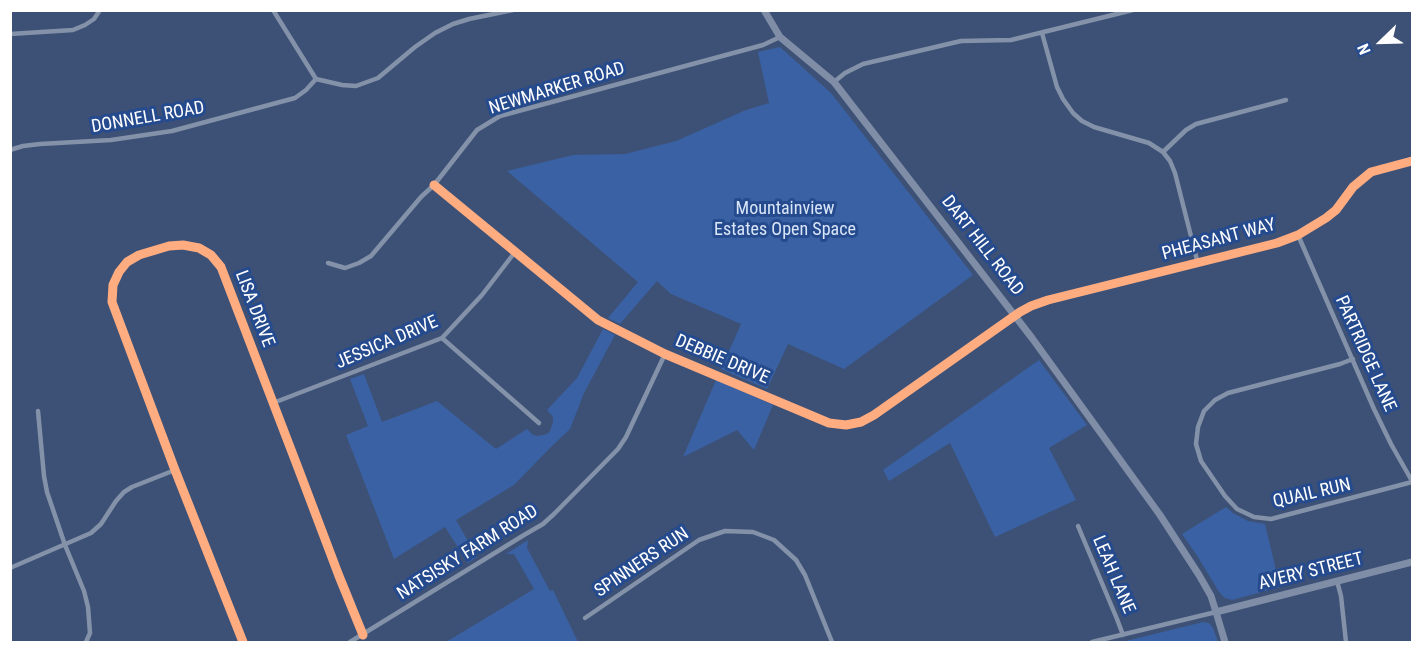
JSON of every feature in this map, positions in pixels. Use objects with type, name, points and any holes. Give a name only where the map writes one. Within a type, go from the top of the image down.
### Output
[{"type":"main road","name":"DART HILL ROAD","points":[[764,10],[780,37],[834,82],[1015,316],[1160,515],[1199,575],[1211,596],[1225,642]]},
{"type":"main road","name":"AVERY STREET","points":[[1216,612],[1413,562]]},
{"type":"street","points":[[10,34],[73,30],[94,19],[100,10]]},
{"type":"street","points":[[273,10],[316,79],[356,86],[378,78],[415,47],[453,24],[513,10]]},
{"type":"street","points":[[834,82],[845,73],[863,64],[961,41],[1011,40],[1132,10]]},
{"type":"street","points":[[1042,33],[1057,87],[1073,112],[1094,128],[1149,143],[1163,152],[1170,161],[1198,264]]},
{"type":"street","name":"NEWMARKER ROAD","points":[[328,263],[345,268],[371,256],[434,185],[477,130],[500,116],[763,45],[780,37]]},
{"type":"street","name":"DONNELL ROAD","points":[[10,150],[40,144],[111,140],[172,131],[295,98],[316,79]]},
{"type":"street","points":[[1163,152],[1186,130],[1196,124],[1286,100]]},
{"type":"street","name":"PHEASANT WAY","points":[[1015,316],[1030,306],[1048,300],[1198,264],[1277,243],[1298,235],[1336,210],[1353,187],[1371,172],[1413,160]]},
{"type":"street","name":"DEBBIE DRIVE","points":[[434,185],[597,320],[665,354],[829,423],[846,425],[874,416],[1015,316]]},
{"type":"street","name":"PARTRIDGE LANE","points":[[1298,235],[1391,444],[1413,482]]},
{"type":"street","name":"LISA DRIVE","points":[[175,470],[112,302],[113,285],[118,272],[127,262],[140,255],[183,244],[199,248],[211,255],[220,267],[363,635]]},
{"type":"street","name":"JESSICA DRIVE","points":[[273,403],[442,338],[482,295],[515,252]]},
{"type":"street","points":[[442,338],[539,423]]},
{"type":"street","name":"NATSISKY FARM ROAD","points":[[350,642],[543,524],[554,514],[618,449],[626,437],[665,354]]},
{"type":"street","name":"QUAIL RUN","points":[[1353,359],[1228,393],[1215,400],[1204,411],[1198,427],[1196,444],[1201,461],[1225,496],[1237,508],[1254,517],[1271,519],[1413,482]]},
{"type":"street","points":[[38,411],[47,492],[88,607],[90,633],[86,642]]},
{"type":"street","points":[[10,568],[92,533],[124,492],[175,470],[243,642]]},
{"type":"street","name":"LEAH LANE","points":[[1078,526],[1123,635]]},
{"type":"street","name":"SPINNERS RUN","points":[[585,618],[699,540],[725,531],[753,532],[774,540],[796,560],[805,575],[832,642]]},
{"type":"street","points":[[1337,581],[1346,642]]},
{"type":"street","points":[[1092,642],[1216,612]]},
{"type":"green space","name":"Mountainview Estates Open Space","points":[[780,47],[831,93],[973,275],[844,369],[788,344],[767,389],[721,369],[741,324],[671,294],[657,281],[620,324],[608,318],[638,282],[507,171],[573,155],[625,154],[676,141],[746,110],[769,103],[758,52]]},
{"type":"green space","points":[[603,329],[615,335],[584,393],[570,429],[514,485],[456,520],[477,557],[468,563],[445,527],[394,559],[346,435],[368,426],[350,379],[364,374],[382,422],[437,401],[496,449],[527,429],[533,435],[538,436],[550,431],[553,417],[547,410],[577,378]]},
{"type":"green space","points":[[1039,360],[1087,425],[1049,448],[1076,500],[995,537],[950,443],[889,481],[883,470]]},
{"type":"green space","points":[[716,380],[773,405],[754,450],[737,430],[683,457]]},
{"type":"green space","points":[[1226,507],[1248,521],[1265,524],[1280,587],[1232,600],[1225,598],[1219,592],[1182,534]]},
{"type":"green space","points":[[528,540],[527,548],[550,591],[553,590],[578,642],[446,642],[534,589],[514,554],[506,554]]},
{"type":"green space","points":[[1203,622],[1209,623],[1213,628],[1218,642],[1122,642]]},
{"type":"cycle path","points":[[434,185],[598,320],[665,354],[829,423],[846,425],[861,422],[874,415],[1031,306],[1277,243],[1298,235],[1326,218],[1336,210],[1353,187],[1371,172],[1412,161]]},
{"type":"cycle path","points":[[243,642],[112,302],[113,285],[127,262],[139,255],[169,246],[183,245],[199,248],[211,255],[221,267],[363,635]]}]
